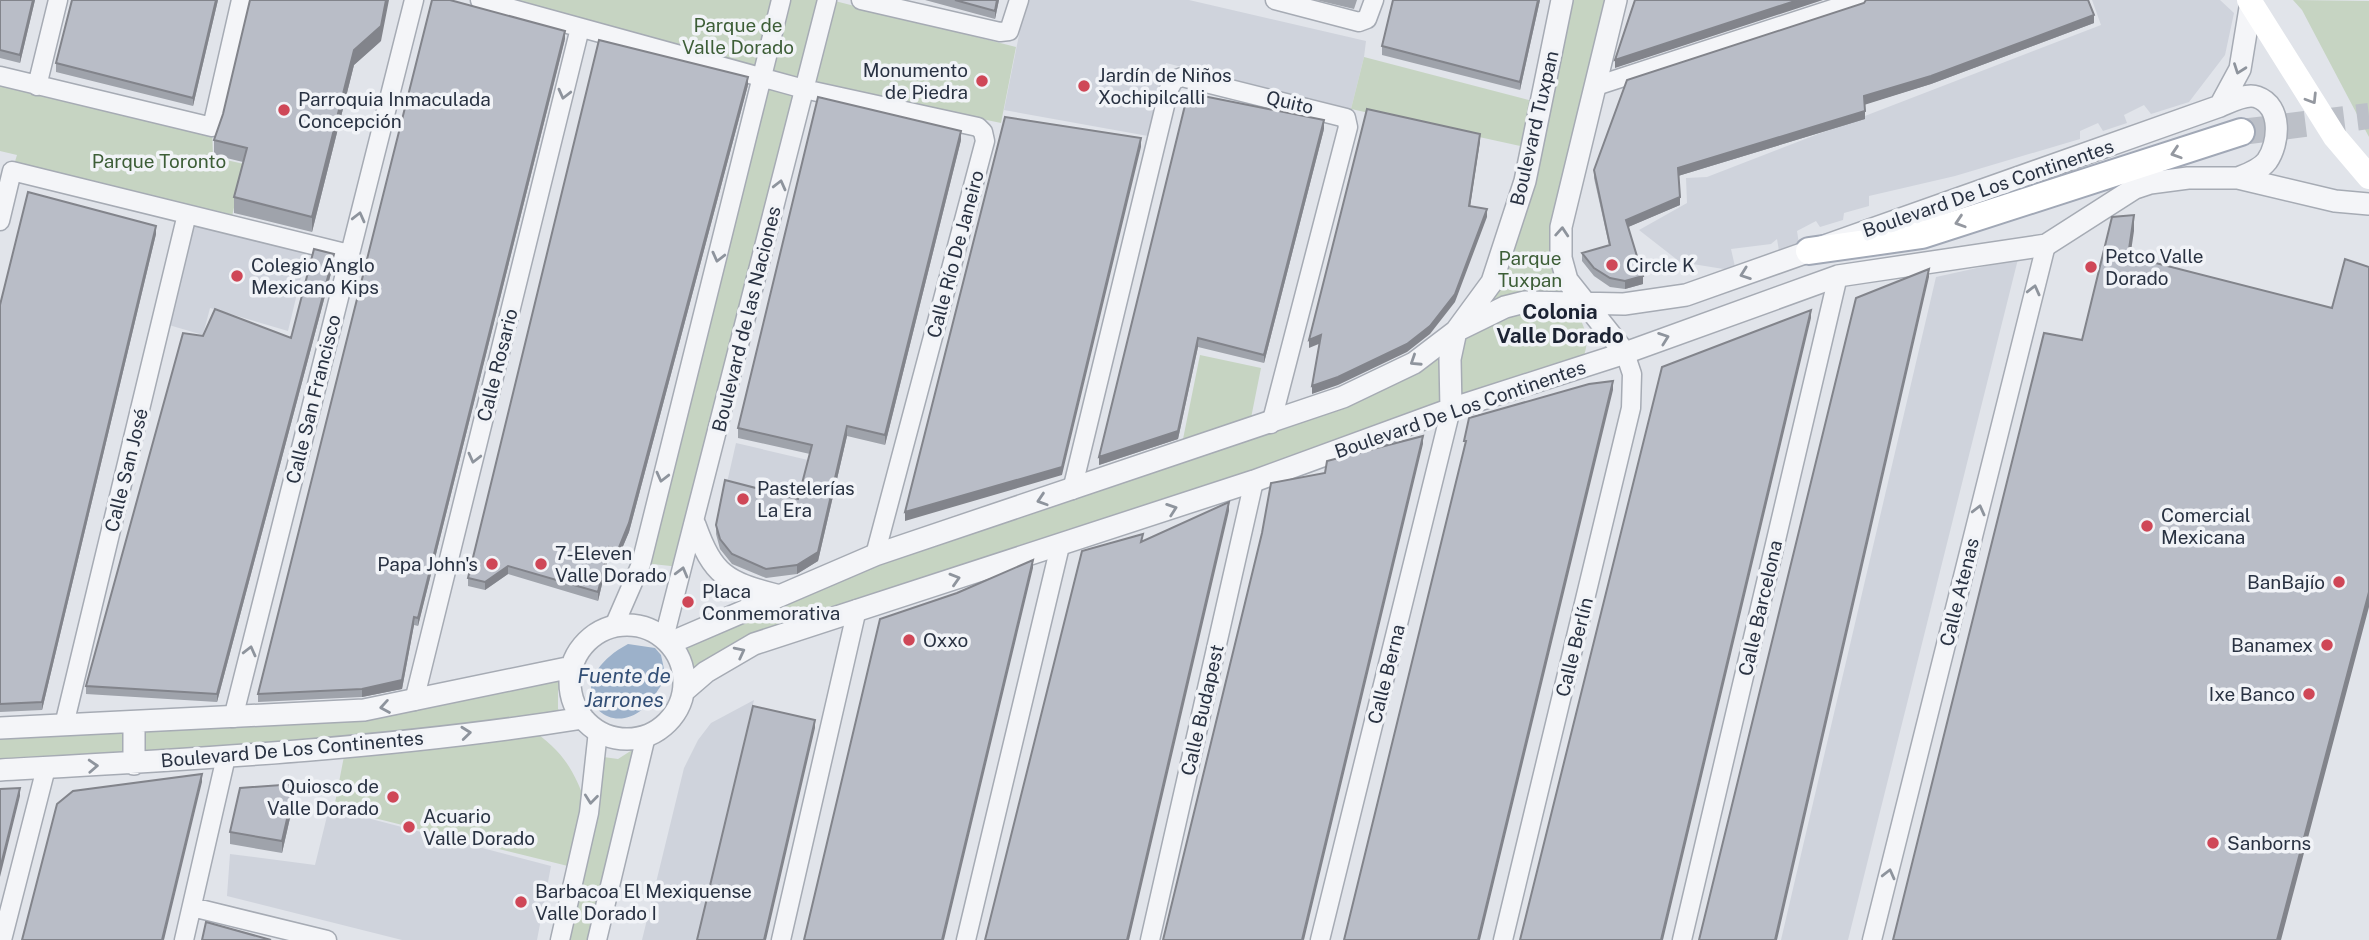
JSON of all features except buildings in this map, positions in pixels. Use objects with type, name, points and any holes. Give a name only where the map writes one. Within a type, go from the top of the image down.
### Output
[{"type":"main road","points":[[2250,1],[2336,137],[2369,177]]},
{"type":"main road","points":[[1809,251],[1922,234],[2241,132]]},
{"type":"street","points":[[37,86],[58,0]]},
{"type":"street","points":[[0,76],[212,127],[241,0]]},
{"type":"street","name":"Calle San Francisco","points":[[233,718],[414,0]]},
{"type":"street","points":[[480,0],[804,89]]},
{"type":"street","points":[[614,626],[641,564],[781,0]]},
{"type":"street","name":"Boulevard de las Naciones","points":[[667,640],[828,0]]},
{"type":"street","points":[[861,0],[1000,32],[1009,31],[1013,26],[1019,0]]},
{"type":"street","points":[[1275,0],[1359,22],[1367,19],[1374,0]]},
{"type":"street","name":"Boulevard Tuxpan","points":[[1451,409],[1450,359],[1456,331],[1493,282],[1525,181],[1562,0]]},
{"type":"street","points":[[1616,0],[1561,227],[1561,258],[1567,281],[1625,353]]},
{"type":"street","points":[[1596,86],[1860,0]]},
{"type":"street","points":[[2220,106],[2240,69],[2250,1]]},
{"type":"street","name":"Calle Rosario","points":[[414,701],[580,28]]},
{"type":"street","name":"Quito","points":[[1072,490],[1169,89],[1174,80],[1182,77],[1346,118],[1348,127],[1271,424]]},
{"type":"street","name":"Calle Río De Janeiro","points":[[804,89],[978,127],[983,132],[985,141],[875,555]]},
{"type":"street","name":"Boulevard De Los Continentes","points":[[667,640],[875,555],[1271,424],[1343,397],[1415,363],[1456,331],[1481,317],[1525,302],[1624,304],[1686,295],[2248,96],[2258,97],[2266,103],[2276,124],[2277,136],[2265,163],[2238,178]]},
{"type":"street","points":[[0,221],[12,171],[349,254]]},
{"type":"street","name":"Boulevard De Los Continentes","points":[[684,691],[706,672],[754,644],[1255,481],[1451,409],[1625,353],[1838,276],[2046,244],[2135,188],[2188,178],[2238,178],[2335,201],[2369,204]]},
{"type":"street","name":"Calle San José","points":[[64,725],[187,214]]},
{"type":"street","name":"Calle Atenas","points":[[1872,940],[2046,244]]},
{"type":"street","name":"Calle Barcelona","points":[[1682,940],[1838,276]]},
{"type":"street","name":"Calle Berlín","points":[[1503,940],[1631,408],[1632,374],[1625,353]]},
{"type":"street","name":"Calle Berna","points":[[1320,940],[1451,409]]},
{"type":"street","name":"Calle Budapest","points":[[1150,940],[1255,481]]},
{"type":"street","points":[[695,525],[704,551],[725,578],[776,595]]},
{"type":"street","points":[[966,940],[1060,546]]},
{"type":"street","points":[[781,940],[858,609]]},
{"type":"street","points":[[632,625],[649,628],[667,640],[682,665],[684,691],[672,719],[646,736],[630,739],[590,724],[574,703],[570,685],[576,656],[592,637],[614,626],[632,625]]},
{"type":"street","name":"Boulevard De Los Continentes","points":[[0,728],[363,710],[572,667]]},
{"type":"street","points":[[134,722],[134,764]]},
{"type":"street","points":[[560,940],[589,813],[590,724]]},
{"type":"street","name":"Boulevard De Los Continentes","points":[[0,771],[226,757],[527,727],[590,724]]},
{"type":"street","points":[[597,940],[646,736]]},
{"type":"street","points":[[184,940],[226,757]]},
{"type":"street","points":[[2,940],[46,768]]},
{"type":"street","points":[[192,907],[327,940]]},
{"type":"shaded area","name":"Jardín de Niños Xochipilcalli","points":[[1026,0],[1189,0],[1366,41],[1351,109],[1166,63],[1148,136],[1004,110]]},
{"type":"shaded area","points":[[2092,0],[2220,0],[2234,13],[2225,55],[2189,102],[2151,114],[2144,105],[2124,115],[2127,123],[2103,131],[2098,123],[2080,131],[2080,139],[1955,176],[1869,196],[1869,206],[1844,213],[1843,220],[1820,227],[1816,221],[1797,231],[1799,244],[1779,251],[1777,239],[1771,244],[1731,249],[1736,271],[1680,262],[1639,230],[1687,203],[1686,178],[1707,177],[2101,25]]},
{"type":"shaded area","name":"Colegio Anglo Mexicano Kips","points":[[187,214],[309,244],[288,331],[210,308],[203,335],[162,323]]},
{"type":"shaded area","points":[[2018,259],[1848,940],[1781,940],[1936,277]]},
{"type":"shaded area","points":[[736,443],[808,460],[797,504],[726,487]]},
{"type":"shaded area","points":[[754,700],[697,940],[642,940],[684,768],[698,740],[711,723]]},
{"type":"shaded area","points":[[329,808],[551,866],[537,940],[402,940],[227,896],[230,854],[315,865]]},
{"type":"green space","name":"Parque de Valle Dorado","points":[[480,0],[781,0],[763,78]]},
{"type":"green space","points":[[782,0],[827,0],[680,567],[643,563]]},
{"type":"green space","name":"Parque de Valle Dorado","points":[[831,0],[1016,47],[1001,123],[811,83]]},
{"type":"green space","name":"Parque Tuxpan","points":[[1564,0],[1615,0],[1560,226],[1581,303],[1481,315]]},
{"type":"green space","points":[[2293,0],[2369,1],[2369,137],[2302,10]]},
{"type":"green space","points":[[1364,57],[1540,103],[1530,148],[1351,109]]},
{"type":"green space","name":"Parque Toronto","points":[[0,76],[212,127],[213,157],[244,164],[230,225],[12,171],[17,155],[0,151]]},
{"type":"green space","points":[[1574,308],[1582,322],[1587,342],[1580,364],[764,636],[690,669],[678,639],[778,596],[1271,427],[1506,309]]},
{"type":"green space","points":[[1200,355],[1261,368],[1251,418],[1182,444]]},
{"type":"green space","points":[[566,674],[558,691],[558,709],[568,718],[528,727],[551,745],[567,763],[589,812],[596,756],[618,759],[640,745],[596,940],[560,940],[576,868],[334,808],[346,746],[0,770],[0,728],[364,711]]},
{"type":"water","name":"Fuente de Jarrones","points":[[628,644],[655,648],[661,655],[666,678],[643,709],[628,717],[614,718],[602,713],[594,703],[591,690],[595,675],[607,659]]},
{"type":"tunnel","points":[[2241,132],[2369,116]]},
{"type":"place","name":"Monumento de Piedra","points":[[982,81]]},
{"type":"place","name":"Jardín de Niños Xochipilcalli","points":[[1084,86]]},
{"type":"place","name":"Parroquia Inmaculada Concepción","points":[[284,110]]},
{"type":"place","name":"Circle K","points":[[1612,265]]},
{"type":"place","name":"Petco Valle Dorado","points":[[2091,267]]},
{"type":"place","name":"Colegio Anglo Mexicano Kips","points":[[237,276]]},
{"type":"place","name":"Pastelerías La Era","points":[[743,499]]},
{"type":"place","name":"Comercial Mexicana","points":[[2147,526]]},
{"type":"place","name":"Papa John's","points":[[492,564]]},
{"type":"place","name":"7-Eleven Valle Dorado","points":[[541,564]]},
{"type":"place","name":"BanBajío","points":[[2339,582]]},
{"type":"place","name":"Placa Conmemorativa","points":[[688,602]]},
{"type":"place","name":"Oxxo","points":[[909,640]]},
{"type":"place","name":"Banamex","points":[[2327,645]]},
{"type":"place","name":"Ixe Banco","points":[[2309,694]]},
{"type":"place","name":"Quiosco de Valle Dorado","points":[[393,797]]},
{"type":"place","name":"Acuario Valle Dorado","points":[[409,827]]},
{"type":"place","name":"Sanborns","points":[[2213,843]]},
{"type":"place","name":"Barbacoa El Mexiquense Valle Dorado I","points":[[521,902]]},
{"type":"district","name":"Colonia Valle Dorado","points":[[1560,323]]}]
